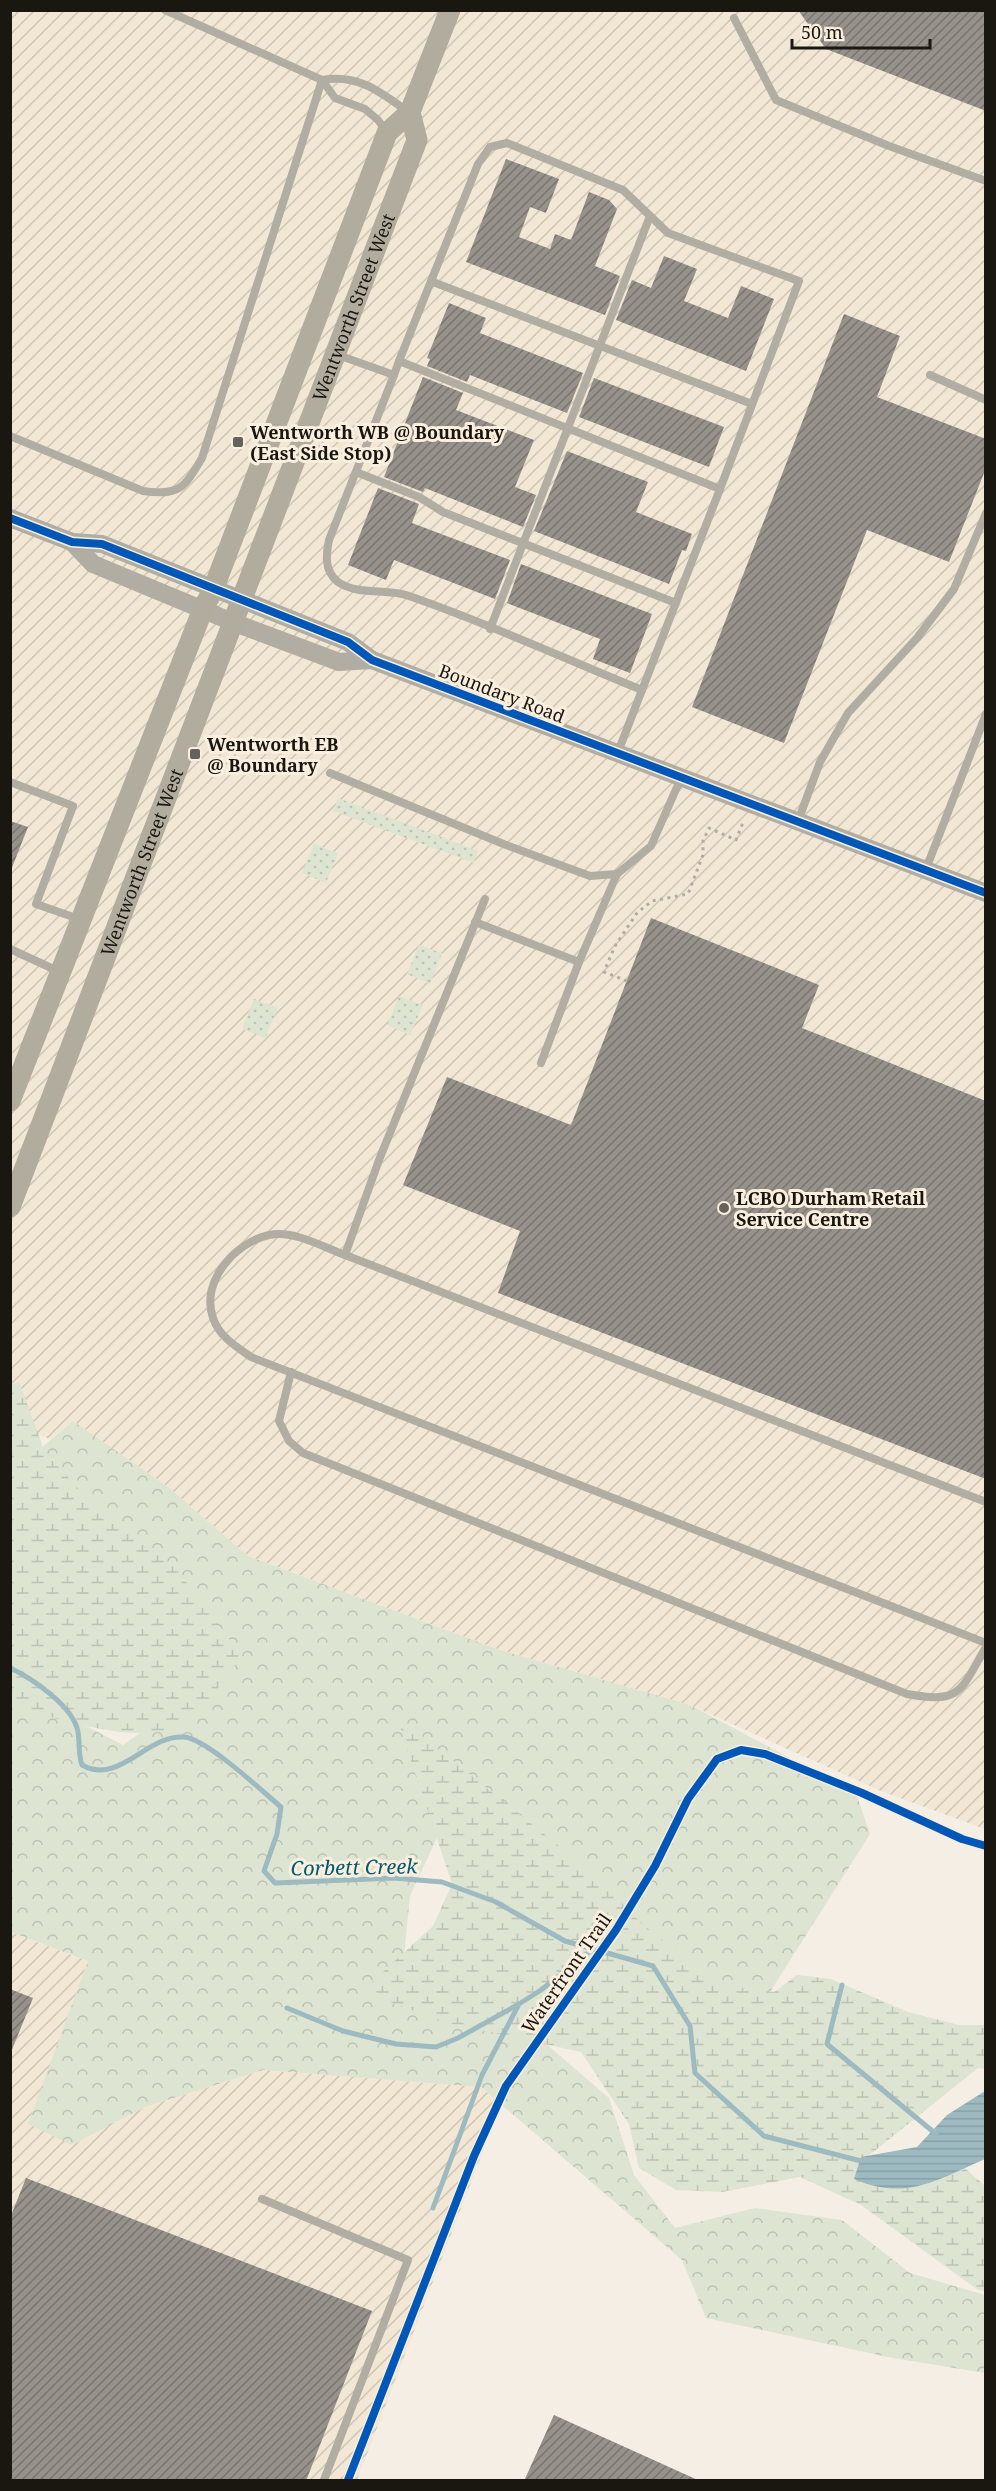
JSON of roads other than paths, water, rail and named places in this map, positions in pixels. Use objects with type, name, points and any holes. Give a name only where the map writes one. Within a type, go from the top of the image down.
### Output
[{"type":"main road","name":"Wentworth Street West","points":[[10,1101],[203,609],[213,590],[387,133],[410,112],[450,10]]},
{"type":"main road","name":"Wentworth Street West","points":[[10,1207],[235,623],[242,599],[417,140],[410,112]]},
{"type":"street","name":"Boundary Road","points":[[10,518],[72,542],[102,544],[348,642],[372,660],[682,776],[986,894]]},
{"type":"street","name":"Boundary Road","points":[[72,542],[93,564],[235,623],[339,662],[372,660]]},
{"type":"lane","points":[[165,10],[322,80],[335,98],[365,109],[378,120],[387,133]]},
{"type":"lane","points":[[734,18],[776,100],[889,146],[986,181]]},
{"type":"lane","points":[[322,80],[343,76],[375,89],[410,112]]},
{"type":"lane","points":[[10,436],[143,491],[166,494],[185,486],[202,458],[322,80]]},
{"type":"lane","points":[[618,753],[799,282],[668,234],[624,190],[507,143],[490,147],[478,164],[327,547],[328,568],[333,577],[352,588],[406,595],[642,690]]},
{"type":"lane","points":[[490,629],[650,216]]},
{"type":"lane","points":[[433,282],[752,405]]},
{"type":"lane","points":[[336,354],[394,375]]},
{"type":"lane","points":[[399,361],[720,489]]},
{"type":"lane","points":[[930,375],[986,400]]},
{"type":"lane","points":[[356,472],[419,497],[444,512],[676,603]]},
{"type":"lane","points":[[798,821],[820,762],[848,713],[917,638],[954,589],[986,513]]},
{"type":"lane","points":[[926,870],[986,714]]},
{"type":"lane","points":[[330,773],[506,845],[590,876],[617,874]]},
{"type":"lane","points":[[541,1063],[579,962],[617,874],[651,846],[682,776]]},
{"type":"lane","points":[[10,783],[73,806],[36,904],[81,920]]},
{"type":"lane","points":[[345,1255],[379,1160],[484,899]]},
{"type":"lane","points":[[475,922],[579,962]]},
{"type":"lane","points":[[10,949],[61,972]]},
{"type":"lane","points":[[291,1372],[279,1420],[289,1441],[303,1453],[907,1694],[934,1699],[950,1696],[962,1687],[986,1645],[291,1372],[251,1357],[226,1340],[212,1317],[212,1289],[221,1267],[244,1245],[271,1234],[300,1237],[986,1502]]},
{"type":"lane","points":[[262,2199],[408,2260],[324,2481]]},
{"type":"water","points":[[985,2091],[985,2159],[937,2180],[906,2188],[873,2186],[854,2179],[861,2157],[917,2147],[947,2115]]},
{"type":"waterway","name":"Corbett Creek","points":[[10,1668],[51,1694],[69,1713],[78,1732],[82,1765],[95,1770],[108,1769],[121,1765],[158,1743],[171,1738],[184,1737],[206,1747],[234,1767],[281,1807],[277,1834],[264,1871],[275,1883],[394,1878],[442,1882],[496,1902],[565,1941],[653,1966],[690,2026],[695,2073],[764,2136],[861,2161]]},
{"type":"waterway","points":[[287,2008],[343,2031],[396,2044],[436,2047],[458,2038],[519,2004],[541,1990],[593,1949]]},
{"type":"waterway","points":[[842,1985],[827,2044],[936,2134]]},
{"type":"waterway","points":[[433,2208],[482,2075],[518,2006]]},
{"type":"place","name":"Wentworth WB @ Boundary (East Side Stop)","points":[[238,442]]},
{"type":"place","name":"Wentworth EB @ Boundary","points":[[195,754]]},
{"type":"place","name":"LCBO Durham Retail Service Centre","points":[[724,1208]]}]
